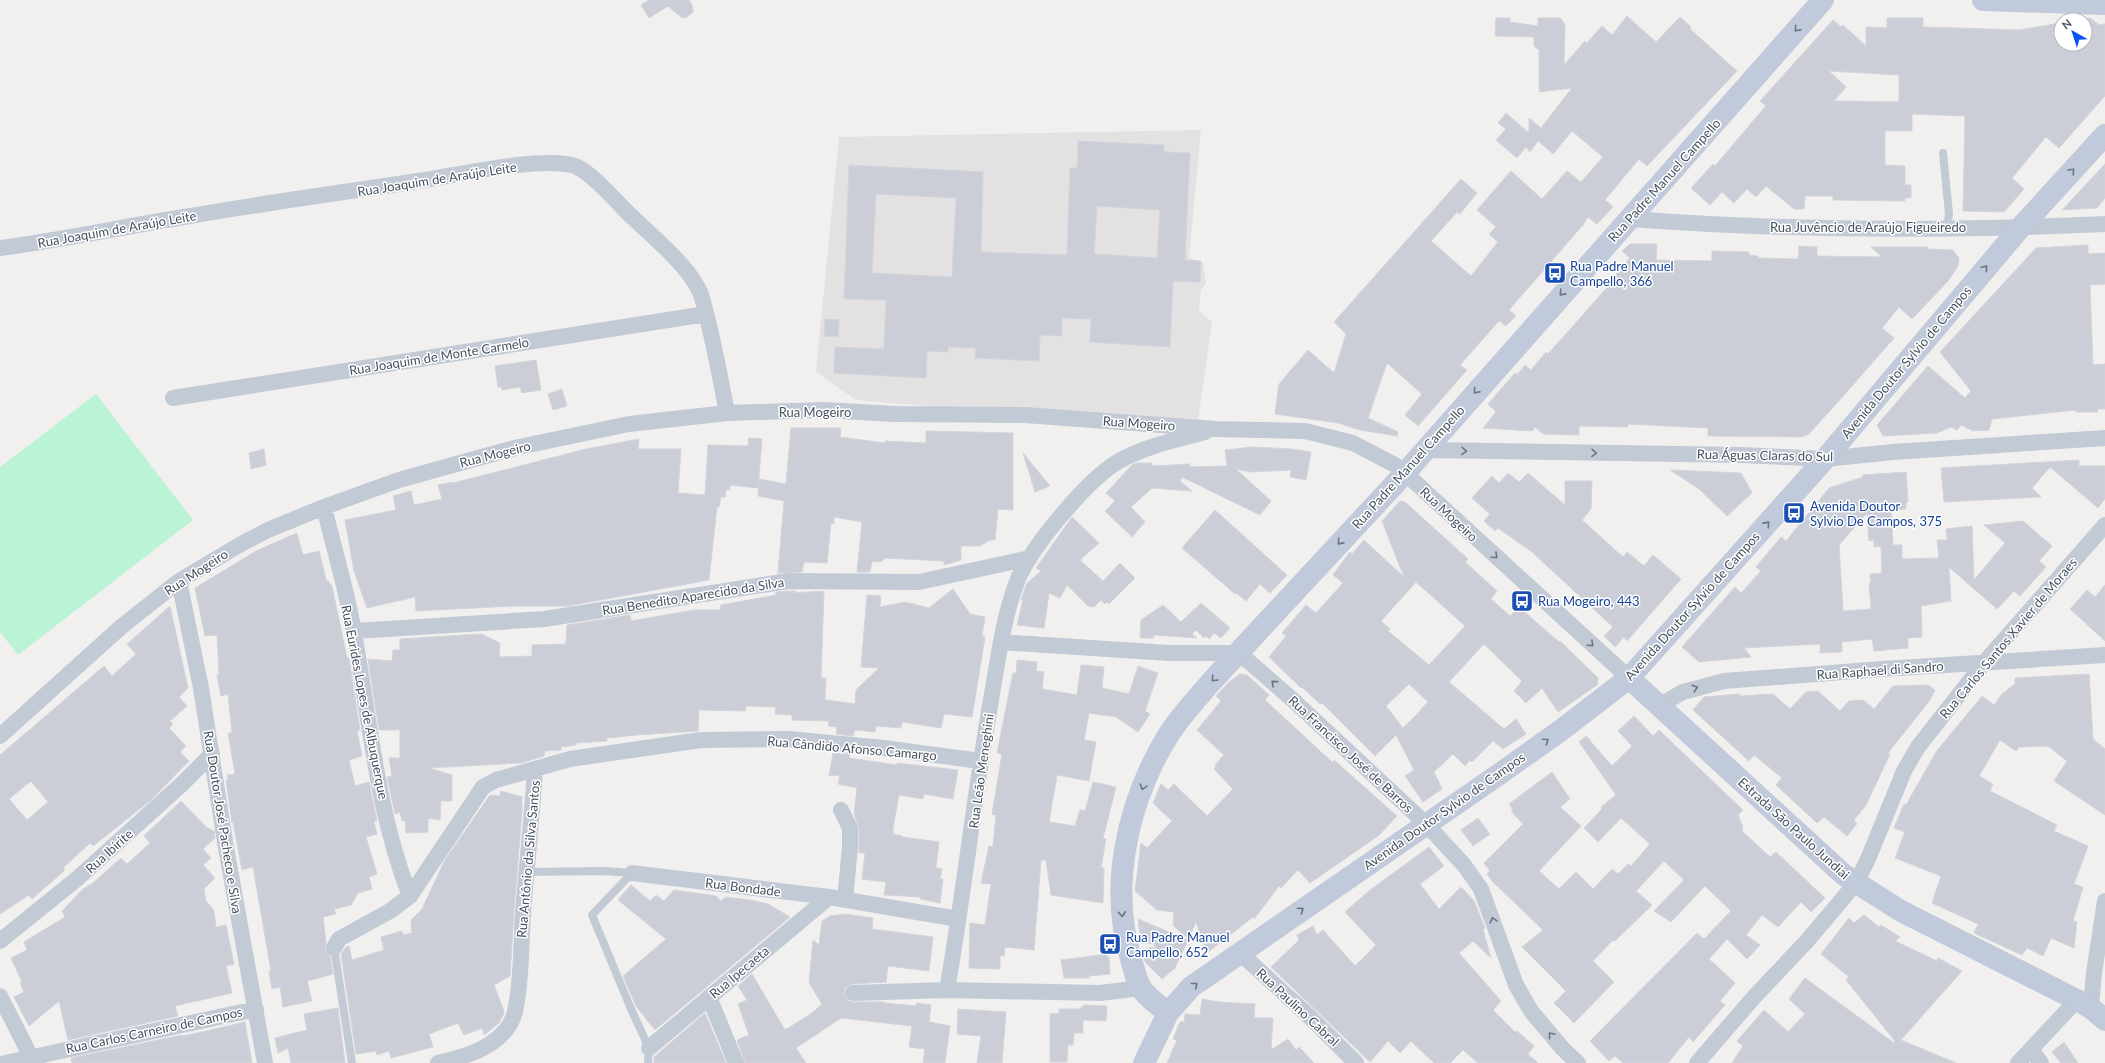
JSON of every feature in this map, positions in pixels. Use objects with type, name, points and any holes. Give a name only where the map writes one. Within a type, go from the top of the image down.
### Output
[{"type":"main road","name":"Rua Padre Manuel Campello","points":[[1142,988],[1128,951],[1121,901],[1123,853],[1145,780],[1163,744],[1184,713],[1405,473],[1561,293],[1630,219],[1823,0]]},
{"type":"main road","points":[[1982,0],[2105,4]]},
{"type":"main road","name":"Avenida Doutor Sylvio de Campos","points":[[1144,1063],[1168,1013],[1191,987],[1239,952],[1560,731],[1629,678],[1825,458],[2020,228],[2105,135]]},
{"type":"main road","name":"Estrada São Paulo Jundiai","points":[[1629,678],[1829,862],[1856,883],[1901,911],[2091,1010]]},
{"type":"main road","points":[[1142,988],[1168,1013]]},
{"type":"street","name":"Rua Joaquim de Araújo Leite","points":[[0,248],[30,245],[67,237],[258,204],[312,198],[515,166],[550,164],[576,166],[586,173],[690,275],[700,289],[727,413]]},
{"type":"street","name":"Rua Juvêncio de Araújo Figueiredo","points":[[1630,219],[1794,228],[2020,228],[2105,224]]},
{"type":"street","name":"Rua Joaquim de Monte Carmelo","points":[[173,398],[706,314]]},
{"type":"street","name":"Rua Mogeiro","points":[[0,736],[122,627],[179,581],[247,540],[324,507],[398,480],[514,448],[629,424],[727,413],[824,410],[895,414],[1025,415],[1215,429],[1305,431],[1353,443],[1395,465],[1405,473],[1629,678]]},
{"type":"street","name":"Rua Leão Meneghini","points":[[947,990],[970,844],[980,761],[1001,642],[1012,595],[1030,558],[1074,502],[1101,475],[1119,461],[1150,447],[1215,429]]},
{"type":"street","name":"Rua Águas Claras do Sul","points":[[1425,450],[1741,455],[1825,458],[2105,438]]},
{"type":"street","name":"Rua Eurides Lopes de Albuquerque","points":[[324,507],[354,631],[381,792],[398,866],[410,896]]},
{"type":"street","name":"Rua Carlos Santos Xavier de Moraes","points":[[1697,1063],[1755,996],[1807,941],[1856,883],[1868,859],[1904,771],[1918,746],[1983,664],[2105,525]]},
{"type":"street","name":"Rua Benedito Aparecido da Silva","points":[[354,631],[544,619],[788,581],[919,582],[1030,558]]},
{"type":"street","name":"Rua Doutor José Pacheco e Silva","points":[[179,581],[202,688],[226,848],[265,1063]]},
{"type":"street","points":[[1001,642],[1168,653],[1239,653]]},
{"type":"street","name":"Rua Francisco José de Barros","points":[[1239,653],[1293,700],[1426,824],[1454,853],[1481,889],[1516,985],[1531,1011],[1562,1049],[1578,1063]]},
{"type":"street","name":"Rua Raphael di Sandro","points":[[1660,705],[1683,692],[1724,681],[1882,669],[1983,664],[2105,655]]},
{"type":"street","name":"Rua Cândido Afonso Camargo","points":[[535,769],[570,759],[701,740],[788,739],[884,748],[980,761]]},
{"type":"street","name":"Rua Ibirite","points":[[0,941],[78,878],[181,785],[212,754]]},
{"type":"street","name":"Rua Antônio da Silva Santos","points":[[334,948],[338,939],[390,911],[410,896],[483,787],[496,780],[535,769],[532,829],[526,872],[519,986],[516,1008],[505,1031],[490,1043],[471,1054],[438,1063]]},
{"type":"street","points":[[841,810],[850,828],[850,846],[845,900]]},
{"type":"street","name":"Rua Bondade","points":[[632,873],[829,897],[958,918]]},
{"type":"street","name":"Rua Ipecaeta","points":[[649,1056],[709,998],[829,897]]},
{"type":"street","points":[[2018,1063],[2031,1049],[2091,1010],[2094,973],[2105,900]]},
{"type":"street","name":"Rua Paulino Cabral","points":[[1239,952],[1309,1016],[1356,1063]]},
{"type":"street","points":[[853,993],[947,990],[1100,993],[1142,988]]},
{"type":"street","points":[[0,996],[30,1057]]},
{"type":"street","points":[[709,998],[736,1063]]},
{"type":"street","name":"Rua Carlos Carneiro de Campos","points":[[5,1063],[256,1009]]},
{"type":"street","points":[[2031,1049],[2041,1063]]},
{"type":"lane","points":[[1943,153],[1949,214],[1947,228]]},
{"type":"lane","name":"Rua Bondade","points":[[526,872],[604,871],[632,873]]},
{"type":"lane","points":[[632,873],[592,915],[649,1056]]},
{"type":"lane","points":[[334,948],[352,1063]]},
{"type":"shaded area","points":[[1201,130],[1189,258],[1203,263],[1206,283],[1201,290],[1199,311],[1212,322],[1198,421],[1024,410],[927,406],[856,400],[816,372],[839,137]]},
{"type":"green space","points":[[96,394],[193,520],[18,655],[0,632],[0,467]]},
{"type":"building","points":[[649,0],[689,0],[692,5],[693,12],[687,17],[682,18],[668,6],[649,18],[641,5]]},
{"type":"building","points":[[1627,16],[1656,42],[1680,17],[1691,27],[1690,29],[1737,71],[1647,166],[1639,159],[1605,200],[1613,207],[1597,224],[1588,217],[1583,225],[1509,310],[1516,316],[1506,326],[1499,321],[1482,340],[1460,365],[1467,370],[1418,426],[1405,415],[1422,394],[1387,363],[1368,418],[1398,432],[1397,436],[1360,430],[1338,423],[1275,414],[1279,384],[1308,350],[1334,373],[1346,334],[1334,322],[1461,179],[1477,193],[1460,214],[1457,212],[1431,241],[1471,276],[1498,242],[1489,234],[1496,227],[1477,210],[1511,171],[1542,199],[1567,171],[1581,182],[1603,157],[1572,131],[1553,154],[1538,141],[1530,152],[1526,147],[1517,158],[1496,140],[1506,129],[1498,123],[1506,113],[1529,133],[1529,118],[1541,128],[1572,88],[1539,92],[1541,89],[1539,89],[1539,50],[1534,46],[1534,37],[1495,36],[1496,18],[1510,18],[1510,22],[1538,26],[1538,18],[1560,18],[1565,24],[1564,65],[1585,41],[1587,43],[1602,26],[1612,35]]},
{"type":"building","points":[[1887,18],[1923,18],[1923,27],[2019,30],[2053,24],[2053,52],[2093,52],[2093,20],[2099,25],[2105,24],[2105,96],[2059,148],[2046,137],[2012,178],[2024,189],[2004,212],[1963,211],[1965,116],[1912,114],[1912,131],[1885,131],[1885,165],[1905,166],[1905,185],[1911,185],[1911,198],[1905,198],[1905,201],[1833,200],[1833,196],[1805,196],[1804,209],[1794,209],[1766,186],[1756,197],[1747,189],[1734,203],[1722,192],[1710,205],[1691,188],[1713,164],[1715,166],[1766,106],[1760,101],[1833,20],[1841,27],[1843,25],[1866,46],[1866,27],[1887,28]],"holes":[[[1829,71],[1899,75],[1899,102],[1834,101],[1846,87]]]},
{"type":"building","points":[[1078,141],[1164,145],[1164,152],[1190,153],[1185,260],[1201,261],[1200,282],[1173,281],[1170,347],[1090,342],[1091,319],[1062,318],[1062,336],[1040,335],[1039,361],[975,358],[976,348],[948,347],[948,352],[927,351],[926,378],[834,373],[835,347],[884,349],[886,300],[844,299],[849,165],[983,172],[981,252],[1067,255],[1070,168],[1077,168]],"holes":[[[876,194],[956,198],[952,277],[872,273]],[[1097,206],[1160,210],[1157,258],[1094,254]]]},
{"type":"building","points":[[2105,164],[2105,198],[2097,208],[2062,210]]},
{"type":"building","points":[[1630,244],[1657,244],[1656,260],[1712,261],[1712,251],[1749,252],[1749,255],[1758,256],[1758,258],[1798,259],[1799,246],[1817,247],[1817,256],[1882,257],[1871,247],[1928,247],[1927,249],[1953,250],[1959,258],[1958,266],[1948,281],[1912,319],[1899,307],[1882,328],[1894,338],[1809,434],[1802,437],[1708,436],[1708,428],[1628,424],[1628,427],[1579,426],[1579,435],[1543,434],[1535,427],[1532,431],[1483,428],[1496,412],[1488,404],[1515,373],[1517,375],[1525,365],[1531,370],[1546,352],[1548,354],[1612,282],[1610,281],[1630,258],[1622,251]]},
{"type":"building","points":[[2088,245],[2088,254],[2105,253],[2105,284],[2090,285],[2093,365],[2105,364],[2105,409],[2097,409],[2098,412],[2076,412],[2076,410],[1992,419],[1989,430],[1973,431],[1961,425],[1957,430],[1951,427],[1937,433],[1883,436],[1877,425],[1928,366],[1965,398],[1971,391],[1940,352],[2036,248]]},
{"type":"building","points":[[825,319],[839,320],[838,337],[824,336]]},
{"type":"building","points":[[536,360],[541,390],[522,393],[520,387],[502,390],[501,387],[498,387],[495,366]]},
{"type":"building","points":[[562,389],[567,406],[553,410],[548,394]]},
{"type":"building","points":[[791,428],[841,428],[840,437],[885,443],[885,441],[926,443],[926,431],[1013,433],[1013,510],[998,509],[995,540],[990,540],[980,546],[961,546],[961,560],[944,565],[944,561],[885,558],[881,562],[872,561],[870,572],[857,572],[862,522],[834,517],[834,524],[831,523],[827,563],[804,562],[802,572],[778,573],[784,501],[758,496],[759,479],[786,484]]},
{"type":"building","points":[[749,438],[762,439],[758,488],[730,485],[730,490],[726,490],[725,497],[721,497],[719,507],[717,507],[709,580],[568,606],[513,606],[416,611],[415,597],[367,608],[354,571],[345,520],[396,510],[393,496],[411,491],[414,505],[442,499],[438,485],[453,483],[586,449],[639,439],[638,449],[681,449],[678,493],[705,495],[708,445],[748,446]]},
{"type":"building","points":[[1252,447],[1292,449],[1311,452],[1306,480],[1290,477],[1291,470],[1251,472],[1236,469],[1271,501],[1260,515],[1182,477],[1180,481],[1192,491],[1152,488],[1131,507],[1145,522],[1132,537],[1105,511],[1115,501],[1106,493],[1133,464],[1152,463],[1152,466],[1190,464],[1189,467],[1227,466],[1225,450]]},
{"type":"building","points":[[264,449],[266,465],[251,469],[249,453]]},
{"type":"building","points":[[1023,453],[1050,486],[1035,492]]},
{"type":"building","points":[[2079,460],[2079,466],[2105,466],[2105,499],[2098,508],[2050,467],[2032,488],[2041,497],[1944,502],[1941,468]]},
{"type":"building","points":[[1670,470],[1741,473],[1752,493],[1727,516],[1699,489]]},
{"type":"building","points":[[1906,472],[1908,502],[1906,503],[1906,509],[1891,510],[1893,545],[1902,545],[1902,559],[1939,558],[1937,540],[1947,540],[1946,529],[1972,526],[1974,580],[2005,543],[1984,525],[2023,521],[2052,546],[2039,561],[2046,567],[2020,596],[2014,591],[1997,609],[1949,567],[1951,601],[1921,606],[1922,637],[1908,638],[1908,648],[1874,651],[1872,639],[1842,642],[1842,652],[1820,653],[1820,644],[1744,648],[1751,657],[1699,662],[1682,647],[1735,587],[1741,593],[1761,571],[1756,567],[1781,537],[1786,541],[1829,488],[1863,477],[1862,475]],"holes":[[[1867,513],[1869,541],[1874,540],[1874,547],[1881,546],[1882,573],[1870,574],[1871,583],[1869,583],[1871,609],[1843,611],[1839,545]]]},
{"type":"building","points":[[1508,473],[1519,482],[1528,473],[1565,505],[1565,481],[1592,481],[1591,509],[1582,520],[1623,557],[1627,552],[1644,566],[1653,555],[1681,579],[1627,641],[1624,637],[1615,647],[1604,636],[1613,627],[1532,552],[1498,528],[1495,531],[1484,521],[1490,514],[1472,498],[1492,476],[1499,483]]},
{"type":"building","points":[[1400,501],[1405,502],[1468,559],[1465,562],[1497,591],[1491,599],[1510,616],[1519,607],[1559,642],[1560,641],[1598,678],[1597,685],[1558,712],[1542,688],[1526,703],[1514,691],[1522,681],[1484,644],[1449,682],[1504,729],[1516,719],[1526,734],[1503,749],[1493,741],[1472,762],[1470,760],[1465,766],[1453,754],[1434,772],[1442,789],[1423,802],[1405,776],[1414,770],[1396,735],[1375,756],[1322,703],[1320,704],[1302,687],[1301,688],[1269,657],[1286,636],[1282,633],[1306,605],[1316,613],[1343,583],[1333,575],[1350,552],[1352,554],[1364,540],[1404,577],[1382,521]],"holes":[[[1416,582],[1465,626],[1429,665],[1388,631],[1390,629],[1381,621]],[[1409,684],[1428,702],[1403,728],[1386,706]]]},
{"type":"building","points":[[1215,510],[1287,575],[1270,593],[1260,584],[1246,601],[1236,593],[1235,594],[1182,548]]},
{"type":"building","points":[[1072,517],[1099,543],[1080,560],[1103,581],[1120,563],[1135,578],[1109,604],[1107,602],[1105,604],[1101,600],[1094,607],[1088,606],[1067,585],[1060,598],[1049,593],[1044,628],[1017,625],[1023,600],[1021,600],[1027,583],[1041,571],[1036,568]]},
{"type":"building","points":[[297,533],[303,555],[319,551],[326,579],[332,586],[347,658],[349,658],[360,730],[357,731],[362,756],[349,760],[355,786],[369,782],[377,820],[374,822],[377,834],[366,837],[377,874],[369,877],[372,889],[358,893],[351,905],[334,909],[336,914],[323,917],[326,943],[325,949],[330,956],[333,974],[307,981],[312,1001],[283,1007],[280,987],[272,989],[269,971],[271,971],[253,867],[242,870],[233,822],[232,823],[226,780],[228,780],[227,775],[235,774],[228,733],[232,733],[228,694],[221,696],[217,675],[219,674],[217,635],[205,636],[195,588],[256,551]]},
{"type":"building","points":[[2105,585],[2105,641],[2070,609],[2087,590],[2095,597]]},
{"type":"building","points":[[953,589],[970,614],[985,617],[982,636],[985,637],[972,717],[944,714],[941,728],[902,722],[901,728],[876,726],[875,732],[855,730],[853,736],[836,734],[837,727],[828,726],[829,721],[792,720],[792,715],[775,714],[776,707],[746,706],[745,711],[699,710],[698,731],[637,735],[607,738],[607,741],[576,743],[576,745],[561,747],[561,750],[545,751],[544,756],[521,763],[429,768],[452,775],[452,801],[441,801],[440,820],[428,818],[428,832],[406,833],[405,820],[402,821],[400,812],[395,814],[387,777],[392,776],[389,758],[400,758],[400,730],[379,730],[368,659],[392,661],[393,650],[400,650],[400,639],[481,634],[500,643],[499,657],[532,656],[532,645],[566,644],[567,625],[630,615],[631,621],[694,610],[720,610],[721,605],[776,595],[776,592],[796,591],[795,593],[824,591],[821,678],[826,678],[825,700],[855,704],[856,690],[879,668],[861,667],[867,595],[881,596],[880,607],[905,602],[929,608]]},
{"type":"building","points":[[1201,603],[1230,628],[1221,638],[1214,633],[1209,639],[1206,636],[1204,638],[1196,630],[1192,634],[1197,638],[1154,635],[1154,638],[1140,638],[1141,620],[1163,605],[1181,622]]},
{"type":"building","points":[[170,606],[188,688],[179,697],[187,706],[170,721],[173,724],[169,728],[186,746],[180,752],[189,761],[151,800],[93,846],[90,843],[63,868],[65,870],[32,899],[29,895],[0,914],[0,755],[104,666],[112,676],[136,654],[127,644]],"holes":[[[31,781],[48,802],[27,820],[9,799]]]},
{"type":"building","points":[[1017,660],[1037,662],[1036,671],[1044,672],[1042,689],[1077,695],[1081,665],[1104,667],[1102,688],[1129,694],[1138,666],[1158,673],[1145,711],[1150,714],[1138,732],[1116,717],[1089,713],[1084,740],[1096,742],[1089,781],[1057,775],[1049,822],[1075,826],[1080,810],[1085,811],[1093,782],[1116,787],[1103,838],[1106,839],[1101,867],[1104,868],[1103,903],[1051,895],[1046,860],[1041,860],[1034,950],[1005,947],[1004,956],[1000,956],[1000,969],[969,968],[970,923],[985,925],[991,884],[981,883],[989,846],[993,847],[996,815],[992,814],[1002,754],[997,753],[1013,673],[1016,673]]},
{"type":"building","points":[[1240,674],[1247,675],[1269,695],[1265,700],[1332,762],[1334,760],[1397,816],[1378,836],[1310,883],[1298,870],[1281,888],[1279,886],[1255,918],[1253,917],[1207,953],[1196,922],[1188,939],[1173,925],[1174,912],[1157,910],[1135,891],[1141,843],[1147,848],[1172,821],[1153,803],[1161,784],[1168,790],[1174,784],[1207,816],[1233,789],[1214,769],[1216,766],[1215,765],[1224,755],[1197,730],[1221,701],[1216,696],[1228,683]]},
{"type":"building","points":[[2089,674],[2093,739],[2105,749],[2105,815],[2054,781],[2067,761],[2048,746],[2019,747],[2016,751],[2000,740],[1979,776],[1993,784],[1990,791],[2057,825],[2054,831],[2088,846],[2074,884],[2083,887],[2073,921],[2077,922],[2074,948],[2051,938],[2043,956],[2027,948],[2022,955],[1974,933],[1978,924],[1932,903],[1941,876],[1895,858],[1905,832],[1894,828],[1904,804],[1906,805],[1936,752],[1982,696],[1994,705],[2002,694],[2015,684],[2015,678]]},
{"type":"building","points":[[1928,685],[1935,690],[1930,700],[1888,753],[1890,754],[1866,805],[1854,820],[1857,824],[1847,836],[1824,817],[1817,823],[1776,785],[1782,778],[1754,755],[1749,761],[1693,710],[1704,697],[1740,694],[1738,696],[1773,694],[1790,709],[1806,692],[1818,691],[1840,711],[1849,701],[1863,700],[1874,709],[1893,686]]},
{"type":"building","points":[[1634,716],[1653,736],[1659,730],[1743,810],[1738,815],[1743,827],[1742,831],[1770,857],[1776,852],[1825,898],[1811,912],[1801,902],[1778,927],[1762,915],[1746,935],[1760,945],[1747,959],[1727,939],[1709,959],[1735,983],[1720,1001],[1725,1005],[1693,1042],[1689,1037],[1668,1063],[1623,1063],[1615,1056],[1609,1061],[1590,1041],[1697,933],[1704,939],[1731,911],[1705,886],[1671,922],[1654,911],[1684,880],[1664,861],[1636,891],[1652,905],[1615,941],[1613,940],[1593,961],[1614,982],[1574,1023],[1554,1003],[1566,991],[1522,947],[1543,930],[1493,882],[1487,874],[1490,871],[1484,863],[1523,824],[1511,811],[1513,810],[1509,804],[1552,772],[1570,799],[1560,807],[1581,826],[1539,871],[1559,889],[1576,872],[1593,889],[1612,869],[1618,874],[1628,864],[1631,866],[1650,844],[1621,818],[1598,842],[1584,828],[1602,809],[1601,807],[1616,795],[1579,742],[1586,736],[1612,766],[1632,746],[1618,731]]},
{"type":"building","points":[[833,753],[850,754],[849,758],[897,765],[897,763],[958,770],[953,799],[924,794],[923,799],[899,795],[893,828],[893,834],[902,837],[939,842],[936,868],[942,869],[940,879],[943,879],[940,903],[920,899],[921,897],[884,895],[886,882],[862,879],[865,853],[859,853],[859,828],[854,814],[857,788],[838,784],[840,775],[829,776]]},
{"type":"building","points":[[501,791],[522,797],[522,811],[510,976],[494,985],[504,1011],[499,1023],[484,1035],[482,1028],[464,1035],[458,1023],[429,1034],[433,1047],[391,1058],[389,1051],[377,1055],[376,1051],[356,1054],[341,954],[346,947],[349,946],[352,960],[384,950],[381,937],[402,931],[403,935],[412,933],[411,920],[422,909],[445,860],[490,795],[500,796]]},
{"type":"building","points":[[181,801],[206,827],[214,831],[215,838],[203,849],[211,858],[203,865],[215,878],[204,889],[206,901],[214,910],[216,927],[226,925],[234,964],[226,966],[232,993],[175,1006],[178,1016],[68,1040],[59,1001],[29,1026],[14,997],[24,992],[20,983],[22,982],[11,958],[27,950],[24,942],[65,917],[62,911],[83,889],[93,883],[121,858],[127,864],[150,843],[144,836]]},
{"type":"building","points":[[1478,818],[1490,834],[1473,846],[1461,830]]},
{"type":"building","points":[[1429,847],[1444,866],[1420,884],[1439,909],[1461,887],[1474,901],[1485,928],[1483,930],[1491,958],[1473,941],[1459,953],[1501,1001],[1493,1010],[1515,1032],[1517,1031],[1534,1046],[1528,1054],[1538,1063],[1478,1063],[1463,1050],[1450,1063],[1434,1063],[1411,1041],[1400,1053],[1388,1041],[1370,1062],[1271,967],[1299,940],[1297,935],[1313,926],[1317,935],[1323,930],[1355,966],[1376,945],[1345,912],[1370,890]]},
{"type":"building","points":[[631,885],[650,901],[656,895],[664,901],[674,890],[716,896],[721,901],[725,897],[768,904],[790,917],[655,1030],[636,1006],[623,976],[666,939],[618,900]]},
{"type":"building","points":[[846,914],[873,918],[872,929],[933,937],[929,971],[888,966],[886,982],[852,984],[845,988],[844,994],[848,1001],[853,1002],[884,1002],[916,1006],[916,1003],[931,1005],[929,1022],[950,1026],[945,1063],[923,1063],[925,1049],[909,1047],[912,1026],[841,1018],[796,1048],[806,1063],[745,1063],[737,1040],[749,1035],[738,1004],[747,1000],[738,986],[752,974],[785,1030],[812,1013],[822,1004],[809,983],[813,940],[819,945],[822,921],[830,916]]},
{"type":"building","points":[[1864,915],[1879,927],[1881,925],[1900,937],[1895,941],[1937,961],[1938,958],[1962,971],[1901,1040],[1956,1063],[1732,1063],[1743,1046],[1737,1041],[1764,1010],[1788,1032],[1805,1014],[1789,999],[1805,978],[1894,1043],[1895,1041],[1846,980],[1849,977],[1821,954],[1849,918],[1854,923]]},
{"type":"building","points":[[1138,919],[1188,940],[1175,968],[1162,979],[1145,962],[1142,949],[1155,947],[1155,944],[1141,943]]},
{"type":"building","points":[[1107,954],[1107,957],[1109,957],[1110,974],[1089,976],[1089,978],[1064,978],[1061,960]]},
{"type":"building","points":[[1202,999],[1219,1002],[1255,1004],[1254,1018],[1273,1018],[1271,1050],[1288,1039],[1296,1050],[1299,1047],[1314,1063],[1167,1063],[1177,1040],[1173,1039],[1180,1022],[1184,1022],[1185,1014],[1200,1015]]},
{"type":"building","points":[[1084,1005],[1107,1006],[1106,1021],[1083,1020],[1083,1033],[1074,1033],[1073,1045],[1068,1045],[1067,1062],[1050,1062],[1050,1014],[1059,1013],[1059,1009],[1079,1009]]},
{"type":"building","points":[[338,1008],[345,1063],[291,1063],[288,1048],[278,1053],[275,1038],[307,1030],[304,1014]]},
{"type":"building","points":[[958,1009],[1006,1012],[1002,1063],[977,1063],[981,1036],[957,1034]]},
{"type":"building","points":[[705,1013],[726,1063],[654,1063],[654,1057]]},
{"type":"building","points":[[245,1022],[252,1063],[72,1063],[71,1058]]},
{"type":"building","points":[[2064,1042],[2078,1063],[2061,1063],[2052,1052]]},
{"type":"place","name":"Rua Padre Manuel Campello, 366","points":[[1555,273]]},
{"type":"place","name":"Avenida Doutor Sylvio De Campos, 375","points":[[1794,513]]},
{"type":"place","name":"Rua Mogeiro, 443","points":[[1522,601]]},
{"type":"place","name":"Rua Padre Manuel Campello, 652","points":[[1110,944]]}]
